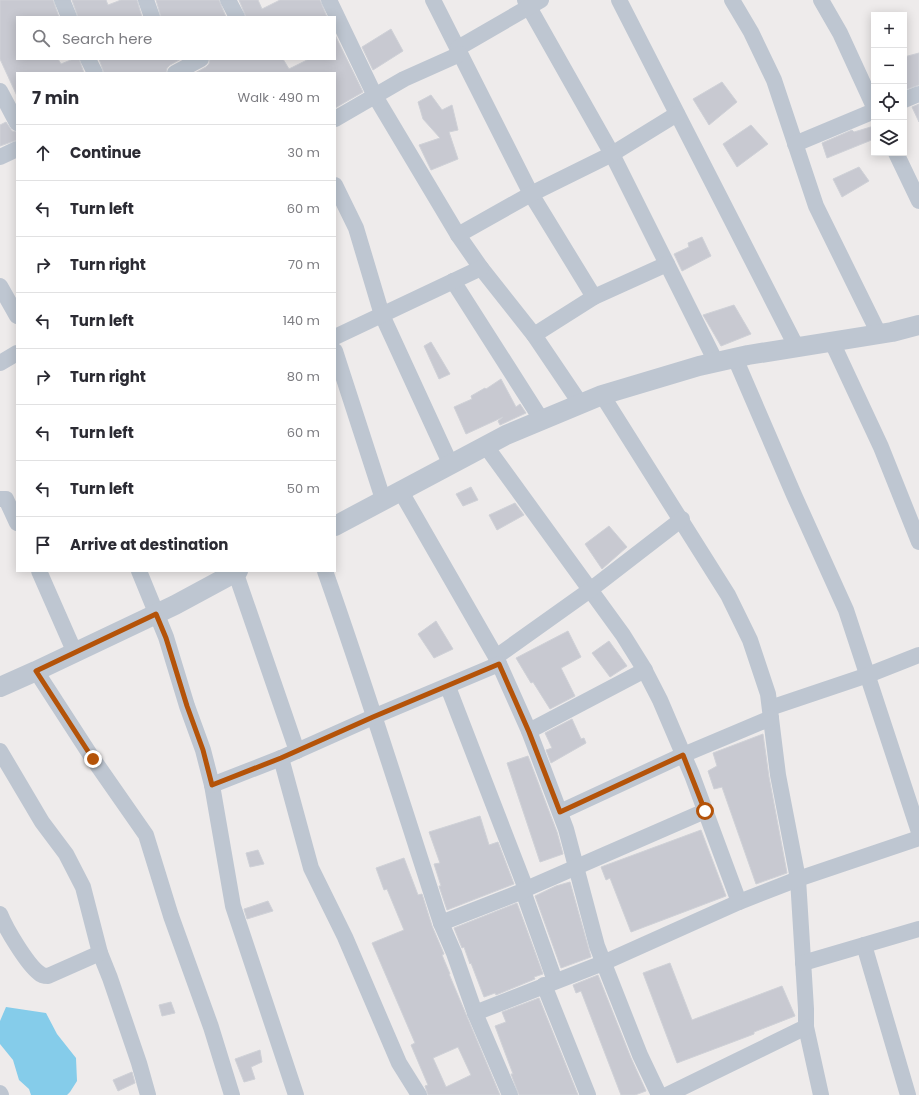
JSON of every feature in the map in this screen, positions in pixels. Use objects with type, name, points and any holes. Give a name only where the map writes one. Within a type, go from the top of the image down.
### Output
[{"type":"street","points":[[62,0],[69,16]]},
{"type":"street","points":[[146,0],[152,16]]},
{"type":"street","points":[[228,0],[236,16]]},
{"type":"street","points":[[329,0],[375,96],[458,235],[481,268],[534,335],[580,403]]},
{"type":"street","points":[[433,0],[531,194],[594,297]]},
{"type":"street","points":[[619,0],[797,348]]},
{"type":"street","points":[[732,0],[751,32],[774,80],[794,144],[816,206],[879,334]]},
{"type":"street","points":[[821,0],[840,33],[871,100]]},
{"type":"street","points":[[336,119],[404,79],[459,51],[532,2],[612,154],[667,264],[725,360],[794,495],[846,610],[919,832]]},
{"type":"street","points":[[88,60],[94,72]]},
{"type":"street","points":[[177,69],[199,60]]},
{"type":"street","points":[[0,91],[16,121]]},
{"type":"street","points":[[907,99],[919,94]]},
{"type":"street","points":[[794,144],[871,112]]},
{"type":"street","points":[[458,235],[531,194],[612,154],[677,114]]},
{"type":"street","points":[[0,157],[16,149]]},
{"type":"street","points":[[898,156],[918,196]]},
{"type":"street","points":[[336,187],[356,228],[382,315],[450,463]]},
{"type":"street","points":[[534,335],[594,297],[667,264]]},
{"type":"street","points":[[336,337],[481,268]]},
{"type":"street","points":[[453,281],[541,419]]},
{"type":"street","points":[[0,286],[16,314]]},
{"type":"street","points":[[336,525],[485,445],[541,419],[602,395],[699,366],[725,360],[879,334],[919,325]]},
{"type":"street","points":[[832,342],[880,447],[919,542]]},
{"type":"street","points":[[0,363],[16,354]]},
{"type":"street","points":[[336,354],[356,421],[391,495],[497,660],[529,732],[566,829],[597,946],[640,1055],[659,1095]]},
{"type":"street","points":[[602,395],[728,595],[746,633],[768,694],[778,774],[798,879],[806,1027],[821,1095]]},
{"type":"street","points":[[485,445],[623,635],[645,670],[660,700],[683,755],[739,902]]},
{"type":"street","points":[[6,498],[16,521]]},
{"type":"street","points":[[212,785],[281,758],[373,717],[448,686],[497,660],[682,520]]},
{"type":"street","points":[[38,572],[75,653]]},
{"type":"street","points":[[139,572],[166,638],[187,706],[203,750],[212,785],[232,906],[296,1095]]},
{"type":"street","points":[[0,686],[75,653],[175,605],[234,572]]},
{"type":"street","points":[[236,572],[297,751]]},
{"type":"street","points":[[325,572],[362,676],[373,717],[441,923],[454,953],[475,1013],[510,1095]]},
{"type":"street","points":[[560,812],[770,713],[919,655]]},
{"type":"street","points":[[529,732],[645,670]]},
{"type":"street","points":[[36,671],[93,759],[146,835],[171,916],[211,1027],[232,1095]]},
{"type":"street","points":[[448,686],[524,890],[550,983],[588,1095]]},
{"type":"street","points":[[0,751],[42,822],[70,860],[82,887],[100,953],[113,985],[148,1095]]},
{"type":"street","points":[[281,758],[311,868],[345,937],[399,1063],[419,1095]]},
{"type":"street","points":[[441,923],[524,890],[705,811]]},
{"type":"street","points":[[475,1013],[604,963],[739,902],[798,879],[919,838]]},
{"type":"street","points":[[0,914],[26,959],[39,974],[48,976],[100,953]]},
{"type":"street","points":[[803,963],[919,929]]},
{"type":"street","points":[[864,945],[908,1095]]},
{"type":"street","points":[[667,1095],[806,1027]]},
{"type":"water","points":[[6,1007],[46,1013],[57,1034],[76,1058],[77,1081],[67,1095],[31,1095],[29,1089],[19,1080],[13,1060],[0,1044],[0,1021]]},
{"type":"building","points":[[0,0],[53,0],[59,16],[16,16],[16,60],[59,60],[61,64],[71,60],[79,60],[84,72],[16,72],[16,94],[0,59]]},
{"type":"building","points":[[72,0],[106,0],[108,5],[121,0],[137,0],[142,16],[78,16]]},
{"type":"building","points":[[156,0],[219,0],[226,16],[161,16]]},
{"type":"building","points":[[239,0],[258,0],[262,9],[280,0],[320,0],[327,16],[246,16]]},
{"type":"building","points":[[391,29],[403,51],[373,70],[362,47]]},
{"type":"building","points":[[336,37],[363,92],[336,107],[336,72],[197,72],[206,67],[209,64],[210,60],[284,60],[289,69],[307,60],[336,60]]},
{"type":"building","points":[[919,53],[919,85],[907,89],[907,84],[907,56]]},
{"type":"building","points":[[99,60],[179,60],[170,65],[167,68],[166,72],[104,72]]},
{"type":"building","points":[[722,82],[737,102],[709,125],[693,99]]},
{"type":"building","points":[[431,95],[442,110],[452,105],[458,130],[449,132],[458,159],[431,170],[419,145],[440,138],[423,119],[418,102]]},
{"type":"building","points":[[919,104],[919,122],[912,107]]},
{"type":"building","points":[[6,122],[12,131],[16,132],[16,140],[0,146],[0,125]]},
{"type":"building","points":[[751,125],[768,144],[737,167],[723,144]]},
{"type":"building","points":[[871,127],[871,140],[827,158],[822,143],[852,130],[854,132]]},
{"type":"building","points":[[859,167],[869,181],[842,197],[833,179]]},
{"type":"building","points":[[702,237],[711,256],[682,271],[674,254],[689,247],[688,243]]},
{"type":"building","points":[[734,305],[751,334],[721,346],[703,315]]},
{"type":"building","points":[[431,342],[450,374],[439,379],[424,346]]},
{"type":"building","points":[[501,379],[516,407],[520,404],[526,413],[500,425],[498,421],[503,417],[466,434],[454,407],[472,399],[471,396],[485,388],[486,389]]},
{"type":"building","points":[[471,487],[478,500],[463,506],[456,494]]},
{"type":"building","points":[[515,503],[524,515],[497,530],[489,515]]},
{"type":"building","points":[[609,526],[627,547],[602,569],[585,544]]},
{"type":"building","points":[[436,621],[453,649],[434,658],[418,634]]},
{"type":"building","points":[[568,631],[581,657],[561,668],[575,696],[550,709],[533,682],[531,683],[516,658]]},
{"type":"building","points":[[609,641],[627,666],[610,677],[592,653]]},
{"type":"building","points":[[572,719],[581,739],[584,738],[586,743],[551,763],[546,750],[552,748],[545,733]]},
{"type":"building","points":[[763,734],[769,777],[787,873],[756,884],[722,787],[714,789],[708,771],[717,766],[713,753]]},
{"type":"building","points":[[528,756],[557,832],[563,854],[540,862],[507,763]]},
{"type":"building","points":[[480,816],[489,845],[498,842],[514,884],[447,910],[434,864],[440,863],[429,832]]},
{"type":"building","points":[[701,830],[726,896],[631,932],[610,878],[606,880],[601,867]]},
{"type":"building","points":[[258,850],[264,864],[250,867],[246,853]]},
{"type":"building","points":[[404,858],[418,895],[422,894],[432,926],[444,954],[442,955],[449,974],[500,1095],[428,1095],[425,1086],[428,1085],[411,1045],[415,1043],[372,943],[404,930],[387,889],[384,890],[376,868]],"holes":[[[458,1047],[471,1075],[446,1087],[433,1058]]]},
{"type":"building","points":[[570,882],[591,957],[561,968],[535,896],[556,886]]},
{"type":"building","points":[[268,901],[273,911],[247,919],[244,909]]},
{"type":"building","points":[[517,903],[543,974],[534,977],[535,979],[496,995],[495,993],[484,997],[471,963],[470,964],[464,947],[462,948],[454,928]]},
{"type":"building","points":[[670,963],[692,1020],[782,986],[795,1016],[754,1032],[754,1034],[677,1063],[643,973]]},
{"type":"building","points":[[598,975],[631,1058],[646,1091],[635,1095],[621,1095],[581,991],[576,993],[573,985]]},
{"type":"building","points":[[539,998],[578,1095],[519,1095],[511,1074],[513,1074],[495,1026],[506,1022],[502,1012]]},
{"type":"building","points":[[171,1002],[175,1013],[162,1016],[159,1005]]},
{"type":"building","points":[[260,1050],[262,1062],[251,1067],[255,1079],[244,1082],[235,1059]]},
{"type":"building","points":[[132,1072],[135,1083],[118,1091],[113,1080]]},
{"type":"route","points":[[93,759],[36,671],[156,614],[166,638],[187,706],[203,750],[212,785],[281,758],[373,717],[499,664],[529,732],[560,812],[683,755],[705,811]]}]
